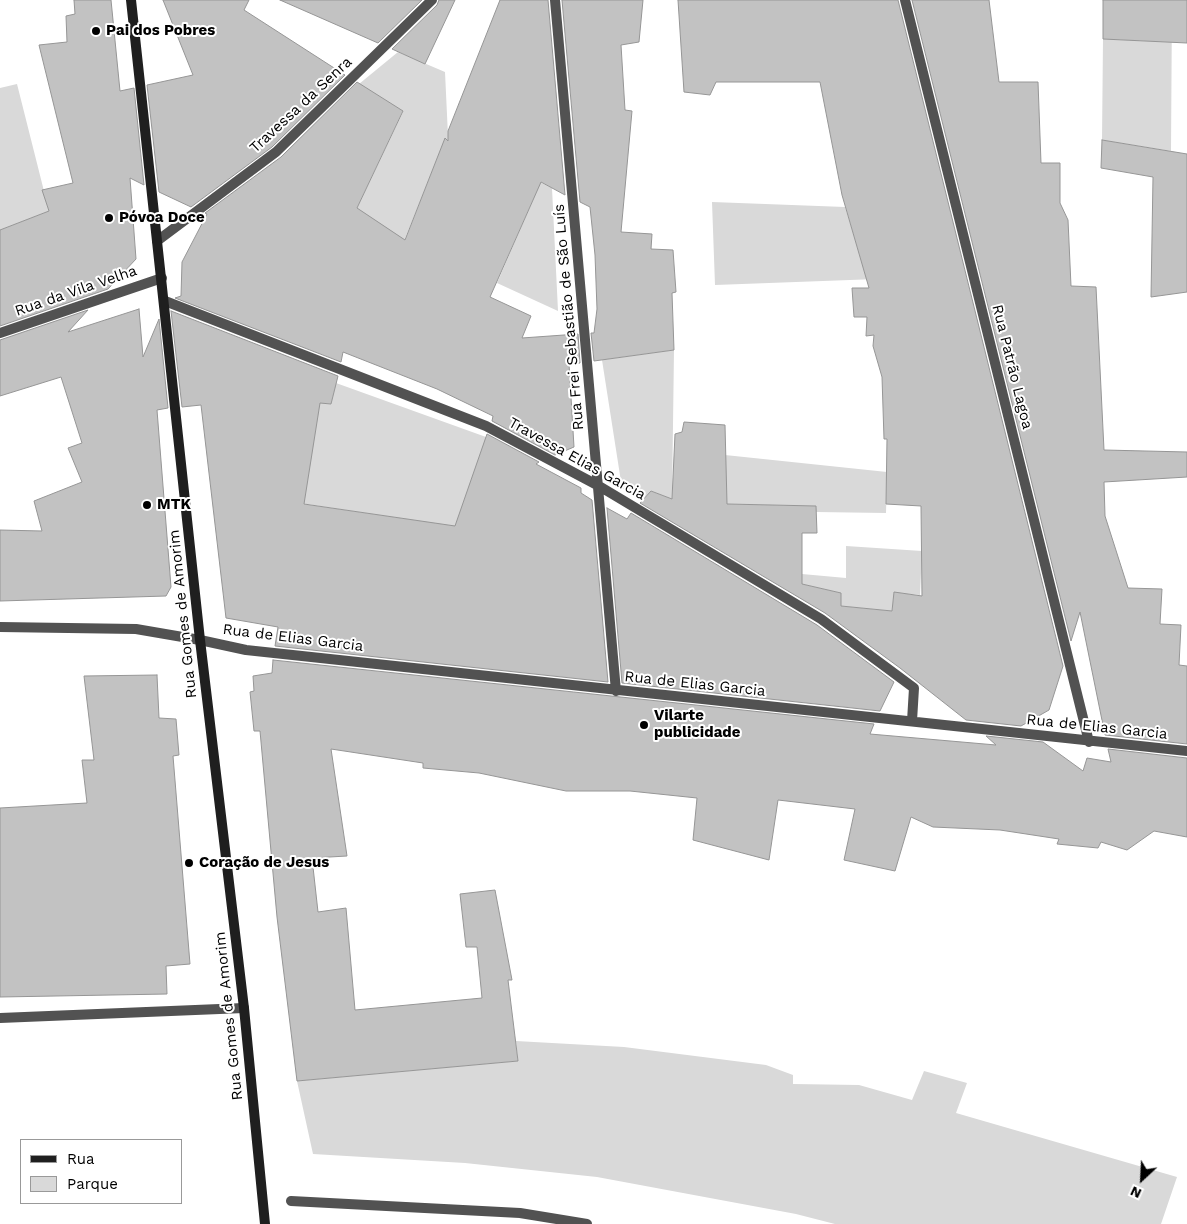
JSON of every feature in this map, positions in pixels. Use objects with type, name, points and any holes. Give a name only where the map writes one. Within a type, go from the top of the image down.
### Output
[{"type":"main road","name":"Rua Gomes de Amorim","points":[[132,0],[157,241],[166,301],[200,640],[244,1008],[265,1224]]},
{"type":"street","name":"Travessa da Senra","points":[[157,241],[276,152],[432,0]]},
{"type":"street","name":"Rua Frei Sebastião de São Luís","points":[[555,0],[616,691]]},
{"type":"street","name":"Rua Patrão Lagoa","points":[[905,0],[1089,742]]},
{"type":"street","name":"Rua da Vila Velha","points":[[0,333],[162,278]]},
{"type":"street","name":"Travessa Elias Garcia","points":[[166,301],[486,426],[599,486],[821,619],[914,688],[912,721]]},
{"type":"street","name":"Rua de Elias Garcia","points":[[0,627],[136,629],[246,650],[1187,752]]},
{"type":"street","points":[[0,1018],[244,1008]]},
{"type":"street","points":[[291,1201],[520,1213],[587,1224]]},
{"type":"green space","points":[[1172,0],[1171,151],[1102,140],[1103,39],[1150,41]]},
{"type":"green space","points":[[398,52],[445,72],[448,136],[552,188],[558,311],[497,283],[533,200],[438,157],[404,241],[354,239],[357,208],[403,112],[359,84]]},
{"type":"green space","points":[[17,84],[49,211],[0,230],[0,88]]},
{"type":"green space","points":[[712,202],[845,207],[867,278],[877,279],[715,285]]},
{"type":"green space","points":[[674,350],[672,499],[651,491],[642,500],[622,488],[602,360]]},
{"type":"green space","points":[[336,383],[486,437],[484,531],[300,503],[307,401],[331,404]]},
{"type":"green space","points":[[725,455],[887,472],[886,513],[816,512],[815,506],[724,504]]},
{"type":"green space","points":[[846,546],[922,551],[920,595],[894,593],[892,611],[841,606],[841,593],[802,584],[802,574],[846,578]]},
{"type":"green space","points":[[516,1041],[624,1047],[766,1065],[793,1075],[793,1084],[859,1085],[912,1100],[924,1071],[967,1083],[956,1113],[1177,1177],[1161,1224],[835,1224],[796,1214],[597,1177],[465,1163],[313,1154],[297,1081],[518,1061]]},
{"type":"building","points":[[74,0],[111,0],[120,91],[134,88],[144,185],[130,178],[136,259],[108,289],[0,326],[0,230],[49,211],[42,190],[73,183],[39,45],[67,42],[66,16],[75,14]]},
{"type":"building","points":[[163,0],[249,0],[244,10],[345,75],[272,147],[191,207],[159,192],[147,85],[193,75]]},
{"type":"building","points":[[280,0],[422,0],[378,43]]},
{"type":"building","points":[[439,0],[455,0],[425,64],[392,49],[437,5]]},
{"type":"building","points":[[500,0],[548,0],[565,195],[541,182],[490,297],[531,316],[522,338],[578,334],[580,363],[569,364],[574,447],[555,455],[492,421],[493,416],[437,389],[343,352],[341,362],[175,298],[181,296],[182,262],[207,214],[205,213],[281,157],[357,82],[403,111],[357,208],[405,240],[445,138],[448,141],[448,131]]},
{"type":"building","points":[[562,0],[643,0],[639,42],[621,45],[625,110],[632,111],[621,232],[652,234],[651,249],[673,250],[676,292],[672,293],[674,350],[594,361],[591,333],[594,333],[597,309],[595,255],[590,207],[580,202]]},
{"type":"building","points":[[678,0],[898,0],[1063,666],[1049,710],[1021,726],[966,720],[900,668],[825,613],[640,503],[651,491],[672,499],[675,434],[682,432],[684,422],[725,425],[727,504],[816,506],[817,533],[802,533],[802,584],[841,593],[841,606],[892,611],[894,592],[922,596],[921,506],[886,504],[887,439],[884,439],[882,377],[873,346],[874,335],[866,336],[867,317],[854,317],[852,288],[869,288],[842,195],[820,82],[716,82],[710,95],[684,92]]},
{"type":"building","points":[[912,0],[989,0],[999,82],[1038,82],[1041,163],[1060,163],[1060,203],[1068,220],[1071,286],[1096,287],[1104,450],[1187,452],[1187,477],[1104,482],[1105,516],[1128,588],[1162,589],[1160,624],[1181,625],[1179,665],[1187,666],[1187,744],[1105,735],[1080,612],[1071,641]]},
{"type":"building","points":[[1103,0],[1187,0],[1187,43],[1103,39]]},
{"type":"building","points":[[1102,140],[1187,154],[1187,292],[1151,297],[1153,177],[1101,168]]},
{"type":"building","points":[[139,309],[143,357],[159,319],[168,408],[157,410],[171,587],[166,596],[0,601],[0,530],[42,531],[34,501],[82,482],[68,448],[82,443],[61,377],[0,396],[0,340],[88,310],[68,332]]},
{"type":"building","points":[[171,311],[338,376],[331,404],[320,403],[304,504],[455,526],[487,434],[539,462],[536,464],[581,488],[581,493],[592,500],[608,682],[275,646],[278,627],[226,618],[201,405],[182,407]]},
{"type":"building","points":[[607,508],[627,519],[631,513],[817,625],[894,682],[880,711],[622,683]]},
{"type":"building","points":[[273,660],[874,724],[870,734],[996,745],[986,736],[1043,742],[1083,771],[1087,758],[1111,762],[1108,749],[1187,758],[1187,837],[1154,831],[1127,850],[1101,842],[1098,848],[1057,844],[1059,839],[1000,830],[933,827],[911,817],[895,871],[844,860],[855,809],[778,800],[769,860],[693,840],[697,798],[630,791],[566,791],[479,773],[423,768],[423,763],[331,749],[347,856],[312,858],[318,912],[346,908],[355,1010],[482,998],[477,947],[466,947],[460,894],[495,890],[512,980],[508,980],[518,1061],[297,1081],[277,917],[260,731],[254,731],[250,692],[254,691],[253,676],[272,673]]},
{"type":"building","points":[[157,675],[159,718],[176,719],[179,755],[173,756],[190,964],[166,966],[167,994],[0,997],[0,808],[87,803],[82,760],[94,760],[84,676]]},
{"type":"place","name":"Pai dos Pobres","points":[[96,31]]},
{"type":"place","name":"Póvoa Doce","points":[[109,218]]},
{"type":"place","name":"MTK","points":[[147,505]]},
{"type":"place","name":"Vilarte publicidade","points":[[644,725]]},
{"type":"place","name":"Coração de Jesus","points":[[189,863]]}]
